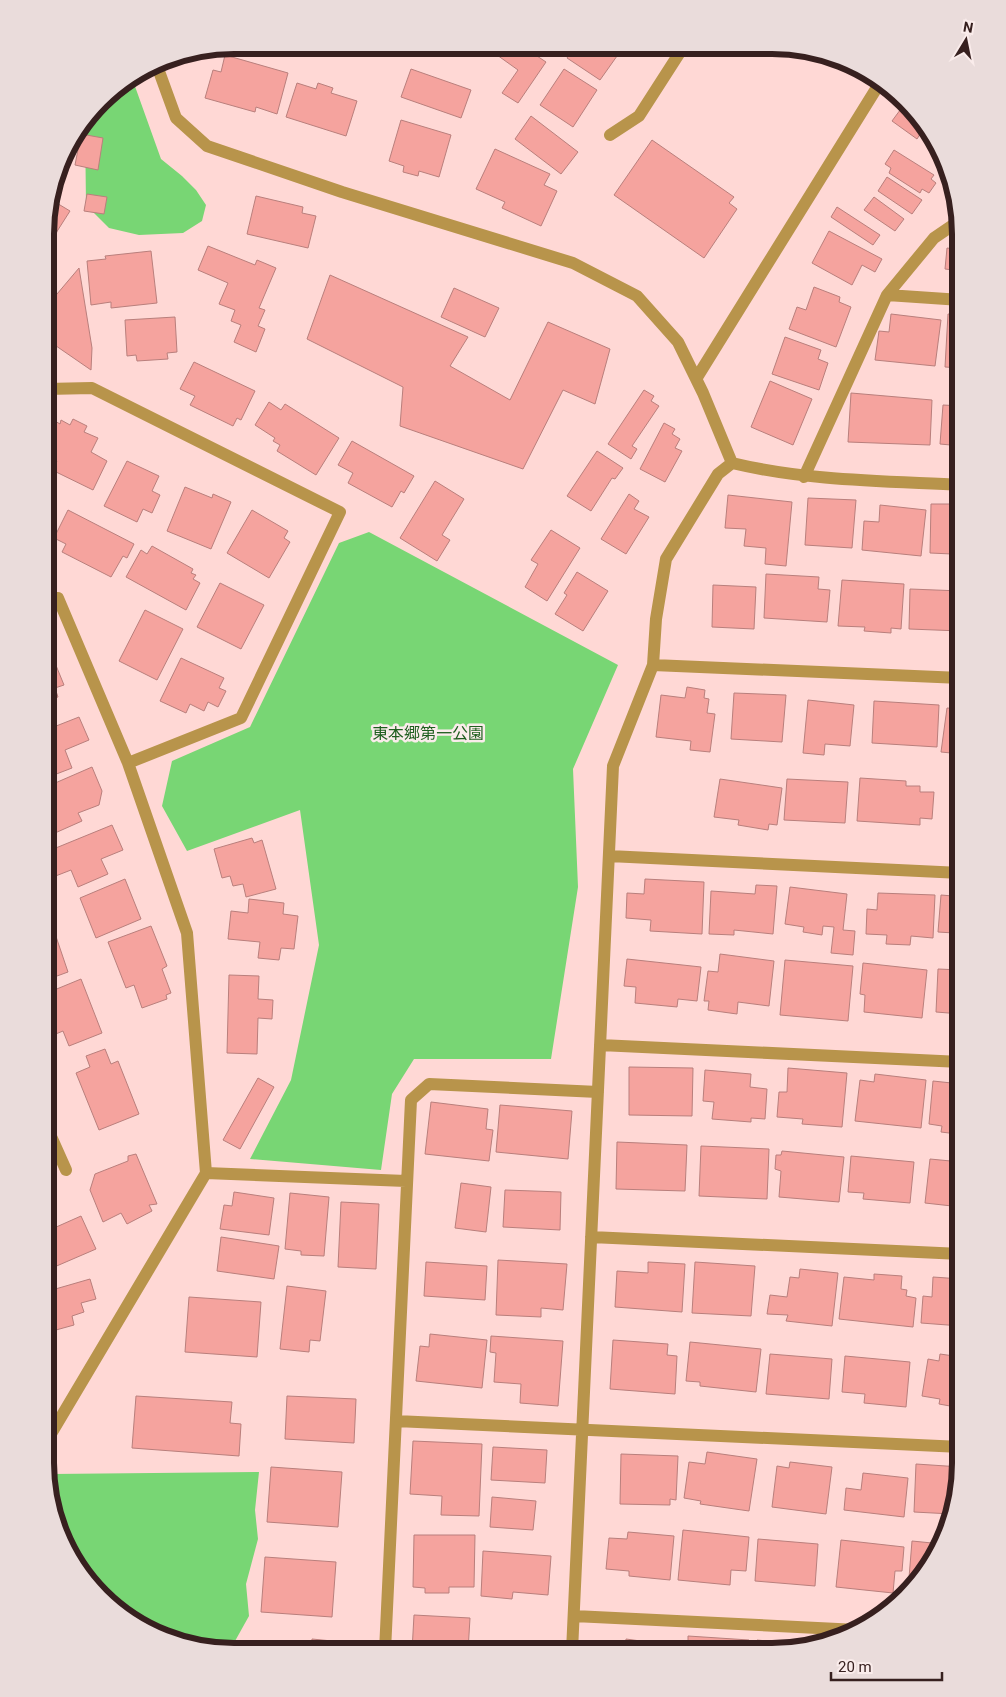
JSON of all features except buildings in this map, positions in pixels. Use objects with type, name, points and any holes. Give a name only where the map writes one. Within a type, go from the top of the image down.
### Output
[{"type":"street","points":[[610,135],[639,116],[679,54]]},
{"type":"street","points":[[159,70],[176,118],[207,146],[342,192],[573,264],[637,296],[678,342],[732,463]]},
{"type":"street","points":[[696,379],[878,88]]},
{"type":"street","points":[[804,477],[887,295],[934,238],[952,225]]},
{"type":"street","points":[[887,295],[952,299]]},
{"type":"street","points":[[54,389],[92,388],[340,512],[241,718],[128,762]]},
{"type":"street","points":[[732,463],[764,471],[804,477],[952,485]]},
{"type":"street","points":[[572,1643],[613,766],[653,666],[656,619],[666,560],[718,474],[732,463]]},
{"type":"street","points":[[54,598],[58,598],[128,762],[187,933],[206,1173],[54,1429]]},
{"type":"street","points":[[653,666],[952,678]]},
{"type":"street","points":[[609,856],[952,873]]},
{"type":"street","points":[[600,1045],[952,1062]]},
{"type":"street","points":[[385,1643],[406,1181],[412,1100],[429,1084],[598,1092]]},
{"type":"street","points":[[54,1143],[66,1170]]},
{"type":"street","points":[[206,1173],[406,1181]]},
{"type":"street","points":[[591,1236],[952,1254]]},
{"type":"street","points":[[396,1421],[952,1447]]},
{"type":"street","points":[[574,1616],[843,1629]]},
{"type":"green space","points":[[134,84],[161,159],[196,190],[206,205],[202,221],[183,233],[139,235],[109,228],[86,205],[85,132],[106,106]]},
{"type":"green space","name":"東本郷第一公園","points":[[369,532],[618,665],[573,769],[578,887],[551,1059],[414,1059],[392,1094],[381,1170],[250,1159],[291,1080],[319,945],[300,810],[187,851],[162,806],[172,761],[250,727],[339,543]]},
{"type":"green space","points":[[259,1472],[255,1510],[258,1539],[246,1584],[249,1616],[234,1643],[198,1640],[165,1630],[134,1613],[106,1591],[84,1563],[67,1532],[57,1499],[54,1474]]}]
